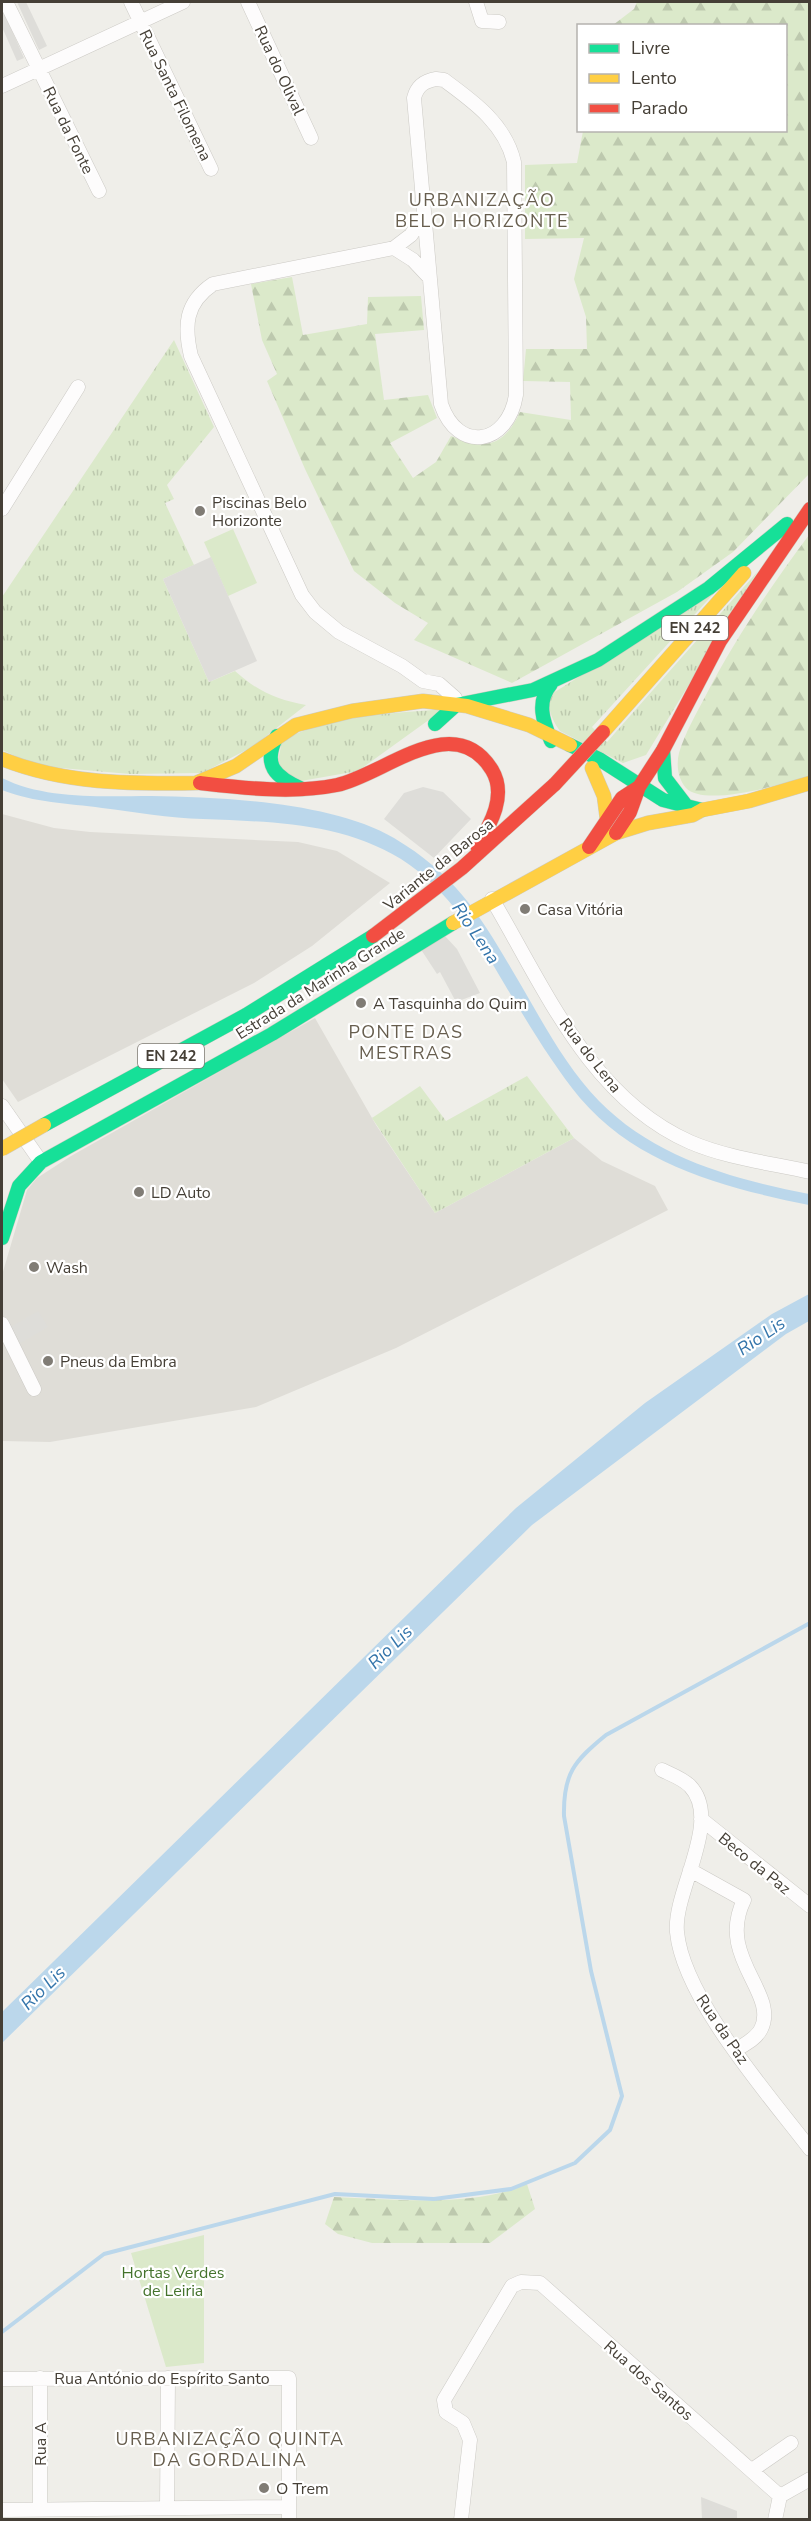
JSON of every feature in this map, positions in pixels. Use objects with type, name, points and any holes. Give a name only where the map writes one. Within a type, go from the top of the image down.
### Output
[{"type":"main road","name":"Variante da Barosa","points":[[2,1149],[262,1005],[332,963],[406,912],[474,858],[555,784],[810,499]]},
{"type":"main road","points":[[616,833],[630,812],[639,787],[663,750],[724,634],[810,509]]},
{"type":"main road","points":[[421,732],[435,724],[456,705],[508,697],[551,684],[598,660],[669,616],[734,569],[787,524]]},
{"type":"main road","points":[[551,684],[544,691],[541,700],[542,716],[548,733],[559,751]]},
{"type":"main road","points":[[196,783],[236,766],[290,727],[319,718],[423,701],[492,713],[548,733],[599,759],[639,787],[669,803],[696,809]]},
{"type":"main road","points":[[435,724],[455,719],[491,722],[526,735],[624,785],[639,787]]},
{"type":"main road","points":[[278,736],[270,750],[272,766],[284,780],[304,789]]},
{"type":"main road","points":[[350,782],[404,741]]},
{"type":"main road","points":[[2,759],[39,774],[70,779],[137,783],[196,783],[287,791],[350,782],[374,773],[426,745],[456,744],[477,753],[494,772],[498,798],[494,819],[475,850],[474,858]]},
{"type":"main road","points":[[663,750],[665,778],[696,809]]},
{"type":"main road","points":[[592,768],[603,791],[607,819]]},
{"type":"main road","name":"EN 242","points":[[696,809],[749,801],[810,783]]},
{"type":"main road","points":[[589,847],[622,798],[639,787]]},
{"type":"main road","name":"Estrada da Marinha Grande","points":[[2,1238],[18,1185],[25,1174],[41,1162],[300,1018],[488,901],[616,833],[648,823],[693,815],[696,809]]},
{"type":"street","name":"Rua da Fonte","points":[[6,2],[99,191]]},
{"type":"street","name":"Rua Santa Filomena","points":[[131,2],[211,169]]},
{"type":"street","points":[[2,86],[183,2]]},
{"type":"street","name":"Rua do Olival","points":[[248,2],[311,138]]},
{"type":"street","points":[[476,2],[482,21],[499,22]]},
{"type":"street","points":[[436,79],[444,80],[495,123],[506,135],[514,162],[516,395],[511,417],[497,432],[478,436],[465,435],[457,430],[444,414],[441,404],[424,215],[414,98],[421,84],[436,79]]},
{"type":"street","points":[[424,215],[411,235],[394,248],[213,284],[193,302],[186,328],[194,363],[302,594],[315,612],[339,632],[402,666],[423,681],[439,684],[455,698],[456,705]]},
{"type":"street","points":[[394,248],[413,260],[429,277]]},
{"type":"street","points":[[2,509],[78,387]]},
{"type":"street","points":[[423,681],[423,701]]},
{"type":"street","name":"Rua do Lena","points":[[488,901],[572,1036],[616,1091],[630,1104],[668,1130],[691,1142],[723,1152],[810,1172]]},
{"type":"street","points":[[2,1106],[41,1162]]},
{"type":"street","points":[[2,1324],[34,1389]]},
{"type":"street","name":"Rua da Paz","points":[[662,1770],[682,1779],[692,1788],[701,1819],[690,1870],[677,1913],[680,1949],[698,1992],[736,2050],[810,2149]]},
{"type":"street","name":"Beco da Paz","points":[[701,1819],[810,1906]]},
{"type":"street","points":[[690,1870],[744,1900],[738,1911],[736,1939],[740,1954],[760,1996],[764,2017],[761,2029],[753,2039],[736,2050]]},
{"type":"street","name":"Rua dos Santos","points":[[461,2520],[470,2440],[467,2429],[446,2412],[444,2400],[513,2286],[521,2282],[540,2283],[780,2496]]},
{"type":"street","name":"Rua A","points":[[40,2378],[40,2510]]},
{"type":"street","points":[[168,2378],[175,2512]]},
{"type":"street","name":"Rua António do Espírito Santo","points":[[2,2379],[289,2378],[289,2513]]},
{"type":"street","points":[[752,2470],[791,2443]]},
{"type":"street","points":[[775,2520],[780,2496],[810,2479]]},
{"type":"street","points":[[2,2510],[289,2513]]},
{"type":"shaded area","points":[[17,2],[26,2],[47,46],[39,50]]},
{"type":"shaded area","points":[[2,8],[24,58],[17,61],[2,27]]},
{"type":"shaded area","points":[[211,557],[257,661],[209,682],[163,579]]},
{"type":"shaded area","points":[[423,787],[443,792],[471,819],[434,858],[384,819],[404,793]]},
{"type":"shaded area","points":[[2,814],[54,828],[90,832],[298,842],[337,851],[390,883],[312,946],[254,983],[18,1102],[2,1079]]},
{"type":"shaded area","points":[[445,936],[457,949],[480,993],[456,1002],[440,972],[437,974],[420,948]]},
{"type":"shaded area","points":[[315,1018],[376,1125],[435,1213],[574,1138],[602,1161],[655,1186],[668,1210],[396,1348],[256,1407],[50,1442],[2,1441],[2,1275],[27,1190],[37,1178],[71,1156]]},
{"type":"shaded area","points":[[38,1311],[48,1327],[19,1344],[9,1328]]},
{"type":"shaded area","points":[[701,2497],[737,2511],[737,2519],[702,2519]]},
{"type":"green space","points":[[637,2],[809,2],[809,474],[733,552],[677,592],[512,683],[414,640],[428,623],[395,603],[354,571],[305,469],[267,381],[277,374],[262,340],[251,284],[292,277],[303,335],[367,324],[368,297],[421,296],[424,330],[375,334],[384,400],[428,395],[437,418],[390,443],[413,478],[436,462],[451,436],[474,443],[492,442],[507,432],[520,412],[571,420],[570,382],[523,381],[526,349],[587,349],[586,317],[574,279],[584,238],[525,239],[525,165],[577,163],[583,132],[787,132],[787,24],[614,24],[634,9]]},
{"type":"green space","points":[[174,340],[214,427],[167,485],[174,499],[165,503],[194,565],[163,579],[209,682],[235,671],[268,694],[306,705],[252,747],[202,773],[130,774],[38,766],[2,750],[2,597]]},
{"type":"green space","points":[[233,529],[257,583],[228,596],[204,542]]},
{"type":"green space","points":[[809,535],[809,776],[746,792],[710,796],[696,794],[686,788],[678,772],[678,758],[684,738],[741,633]]},
{"type":"green space","points":[[758,571],[646,755],[623,763],[560,731],[551,714],[550,695],[717,590],[592,727],[607,742]]},
{"type":"green space","points":[[444,709],[358,771],[301,781],[277,766],[282,741],[320,725],[382,714]]},
{"type":"green space","points":[[527,1076],[574,1138],[435,1213],[372,1118],[420,1086],[446,1121]]},
{"type":"green space","points":[[527,2184],[535,2209],[490,2243],[372,2243],[338,2234],[325,2224],[334,2197],[406,2200],[457,2199],[505,2192]]},
{"type":"green space","name":"Hortas Verdes de Leiria","points":[[204,2235],[204,2363],[166,2367],[131,2253]]},
{"type":"water","name":"Rio Lena","points":[[2,778],[37,790],[75,795],[210,798],[309,809],[340,816],[394,838],[434,867],[465,898],[490,933],[543,1024],[575,1072],[599,1101],[621,1121],[670,1152],[696,1163],[752,1181],[809,1194],[809,1205],[746,1191],[685,1171],[629,1141],[603,1121],[580,1098],[560,1071],[461,916],[434,885],[401,859],[354,838],[305,826],[178,817],[39,800],[2,790]]},
{"type":"water","name":"Rio Lis","points":[[809,1294],[809,1321],[786,1334],[532,1525],[2,2043],[2,2012],[516,1508],[645,1403],[772,1314]]},
{"type":"waterway","points":[[2,2332],[104,2254],[335,2194],[434,2199],[511,2189],[575,2163],[610,2130],[622,2096],[591,1971],[564,1816],[568,1779],[578,1761],[606,1735],[810,1623]]},
{"type":"traffic: fast","points":[[435,724],[456,705],[533,690],[598,660],[709,588],[787,524]]},
{"type":"traffic: fast","points":[[551,684],[546,691],[542,705],[551,741]]},
{"type":"traffic: fast","points":[[277,736],[271,755],[274,769],[278,775],[302,789]]},
{"type":"traffic: fast","points":[[570,745],[599,759],[663,800],[702,810]]},
{"type":"traffic: fast","points":[[663,750],[665,778],[688,808]]},
{"type":"traffic: fast","points":[[2,1238],[19,1186],[41,1162],[272,1034],[453,923]]},
{"type":"traffic: fast","points":[[44,1125],[246,1015],[373,936]]},
{"type":"traffic: slow","points":[[603,732],[744,573]]},
{"type":"traffic: slow","points":[[196,783],[236,766],[296,725],[352,711],[423,701],[467,706],[529,725],[570,745]]},
{"type":"traffic: slow","points":[[2,759],[73,778],[146,783],[196,783]]},
{"type":"traffic: slow","points":[[592,768],[604,796],[607,819]]},
{"type":"traffic: slow","points":[[453,923],[616,833],[648,823],[693,815],[702,810],[749,801],[810,783]]},
{"type":"traffic: slow","points":[[2,1149],[44,1125]]},
{"type":"traffic: jam","points":[[616,833],[630,812],[639,787],[663,750],[720,641],[810,509]]},
{"type":"traffic: jam","points":[[555,784],[603,732]]},
{"type":"traffic: jam","points":[[200,783],[269,789],[320,788],[356,779],[418,750],[439,745],[458,745],[476,752],[492,770],[498,789],[498,799],[492,819],[477,846]]},
{"type":"traffic: jam","points":[[373,936],[462,868],[555,784]]},
{"type":"traffic: jam","points":[[589,847],[622,798],[639,787]]},
{"type":"place","name":"Piscinas Belo Horizonte","points":[[200,511]]},
{"type":"place","name":"Casa Vitória","points":[[525,909]]},
{"type":"place","name":"A Tasquinha do Quim","points":[[361,1003]]},
{"type":"place","name":"LD Auto","points":[[139,1192]]},
{"type":"place","name":"Wash","points":[[34,1267]]},
{"type":"place","name":"Pneus da Embra","points":[[48,1361]]},
{"type":"place","name":"O Trem","points":[[264,2488]]},
{"type":"district","name":"URBANIZAÇÃO BELO HORIZONTE","points":[[482,210]]},
{"type":"district","name":"PONTE DAS MESTRAS","points":[[406,1042]]},
{"type":"district","name":"URBANIZAÇÃO QUINTA DA GORDALINA","points":[[230,2449]]}]
